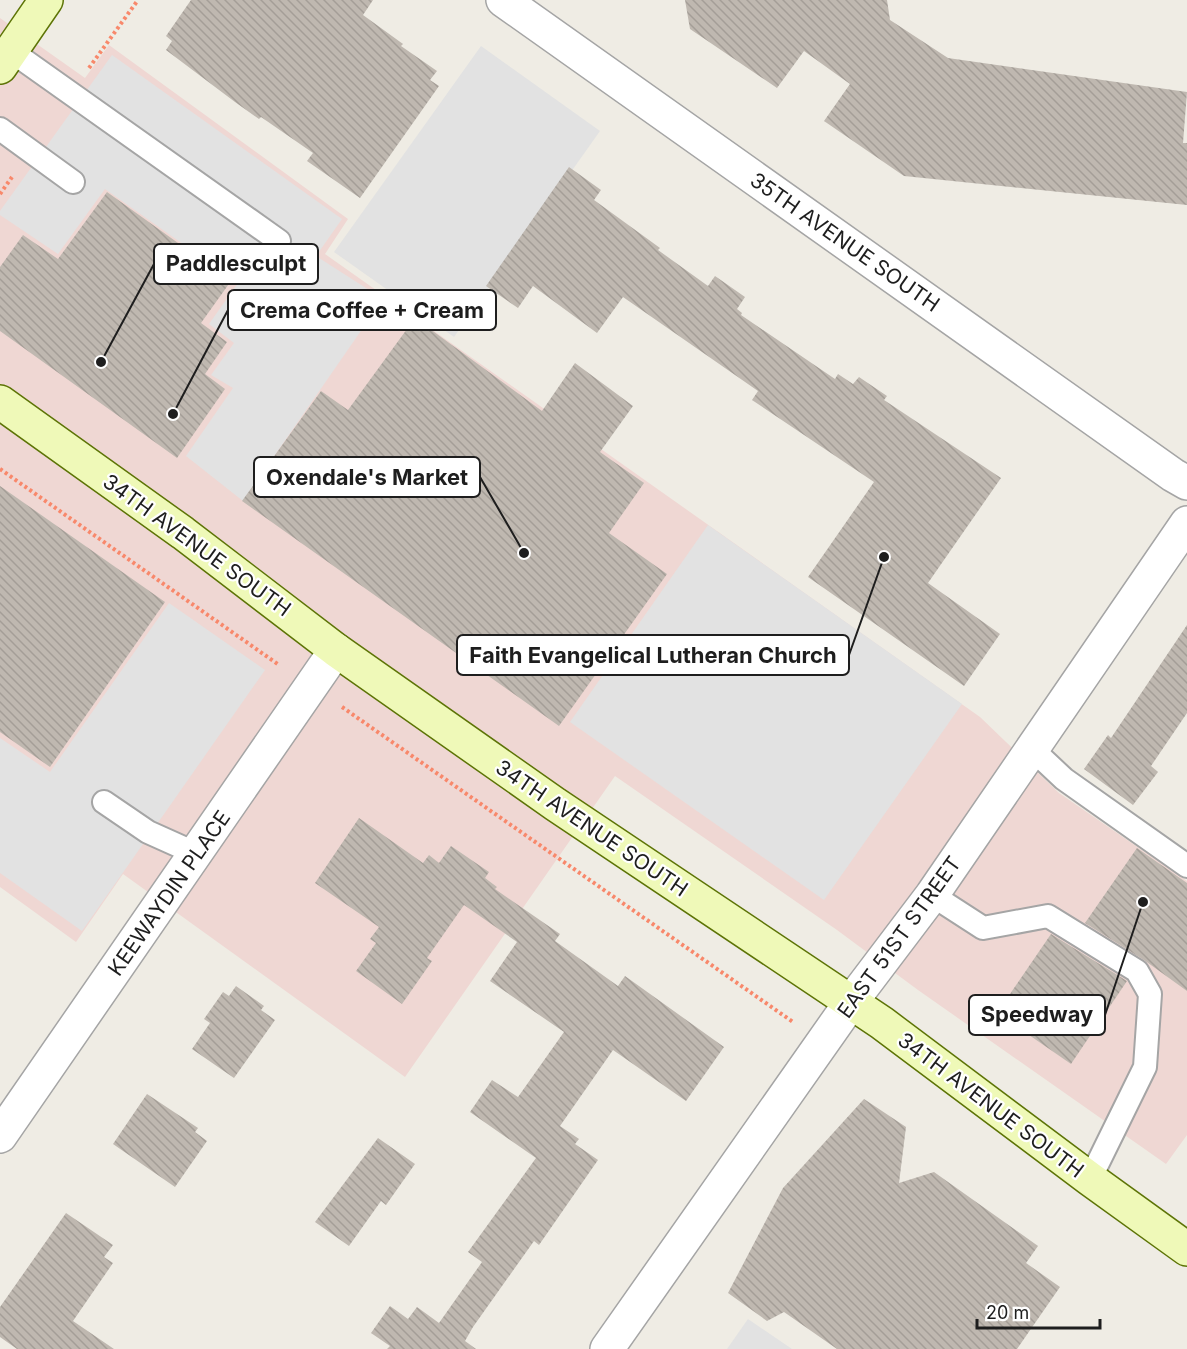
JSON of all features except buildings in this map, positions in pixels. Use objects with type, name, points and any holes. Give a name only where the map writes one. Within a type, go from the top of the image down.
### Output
[{"type":"street","points":[[5,59],[46,0]]},
{"type":"street","name":"35TH AVENUE SOUTH","points":[[503,0],[1187,483]]},
{"type":"street","name":"34TH AVENUE SOUTH","points":[[0,402],[183,533],[336,650],[555,804],[882,1023],[1187,1249]]},
{"type":"street","name":"EAST 51ST STREET","points":[[607,1349],[851,1002],[932,895],[1187,523]]},
{"type":"street","name":"KEEWAYDIN PLACE","points":[[0,1136],[336,650]]},
{"type":"lane","points":[[5,59],[279,241]]},
{"type":"lane","points":[[0,129],[73,182]]},
{"type":"lane","points":[[1031,748],[1064,779],[1187,866]]},
{"type":"lane","points":[[104,802],[148,832],[196,854]]},
{"type":"lane","points":[[932,895],[983,928],[1048,916],[1137,971],[1150,994],[1145,1066],[1090,1179]]},
{"type":"path","points":[[0,469],[280,666]]},
{"type":"path","points":[[341,706],[797,1025]]},
{"type":"shaded area","points":[[0,18],[85,78],[109,45],[348,219],[325,254],[980,717],[1059,793],[1187,881],[1187,1135],[1166,1164],[918,990],[837,930],[615,776],[405,1077],[123,874],[76,942],[0,887]]},
{"type":"shaded area","points":[[481,46],[600,131],[454,337],[334,252]]},
{"type":"shaded area","points":[[112,55],[342,219],[316,256],[383,299],[243,501],[186,456],[233,388],[211,375],[234,343],[209,324],[238,283],[105,189],[58,254],[0,215],[0,211]]},
{"type":"shaded area","points":[[708,525],[962,704],[824,900],[570,722]]},
{"type":"shaded area","points":[[169,603],[265,670],[82,931],[0,873],[0,738],[50,772]]},
{"type":"shaded area","points":[[748,1319],[792,1349],[727,1349]]},
{"type":"place","name":"Paddlesculpt","points":[[101,362]]},
{"type":"place","name":"Crema Coffee + Cream","points":[[173,414]]},
{"type":"place","name":"Oxendale's Market","points":[[524,553]]},
{"type":"place","name":"Faith Evangelical Lutheran Church","points":[[884,557]]},
{"type":"place","name":"Speedway","points":[[1143,902]]}]
